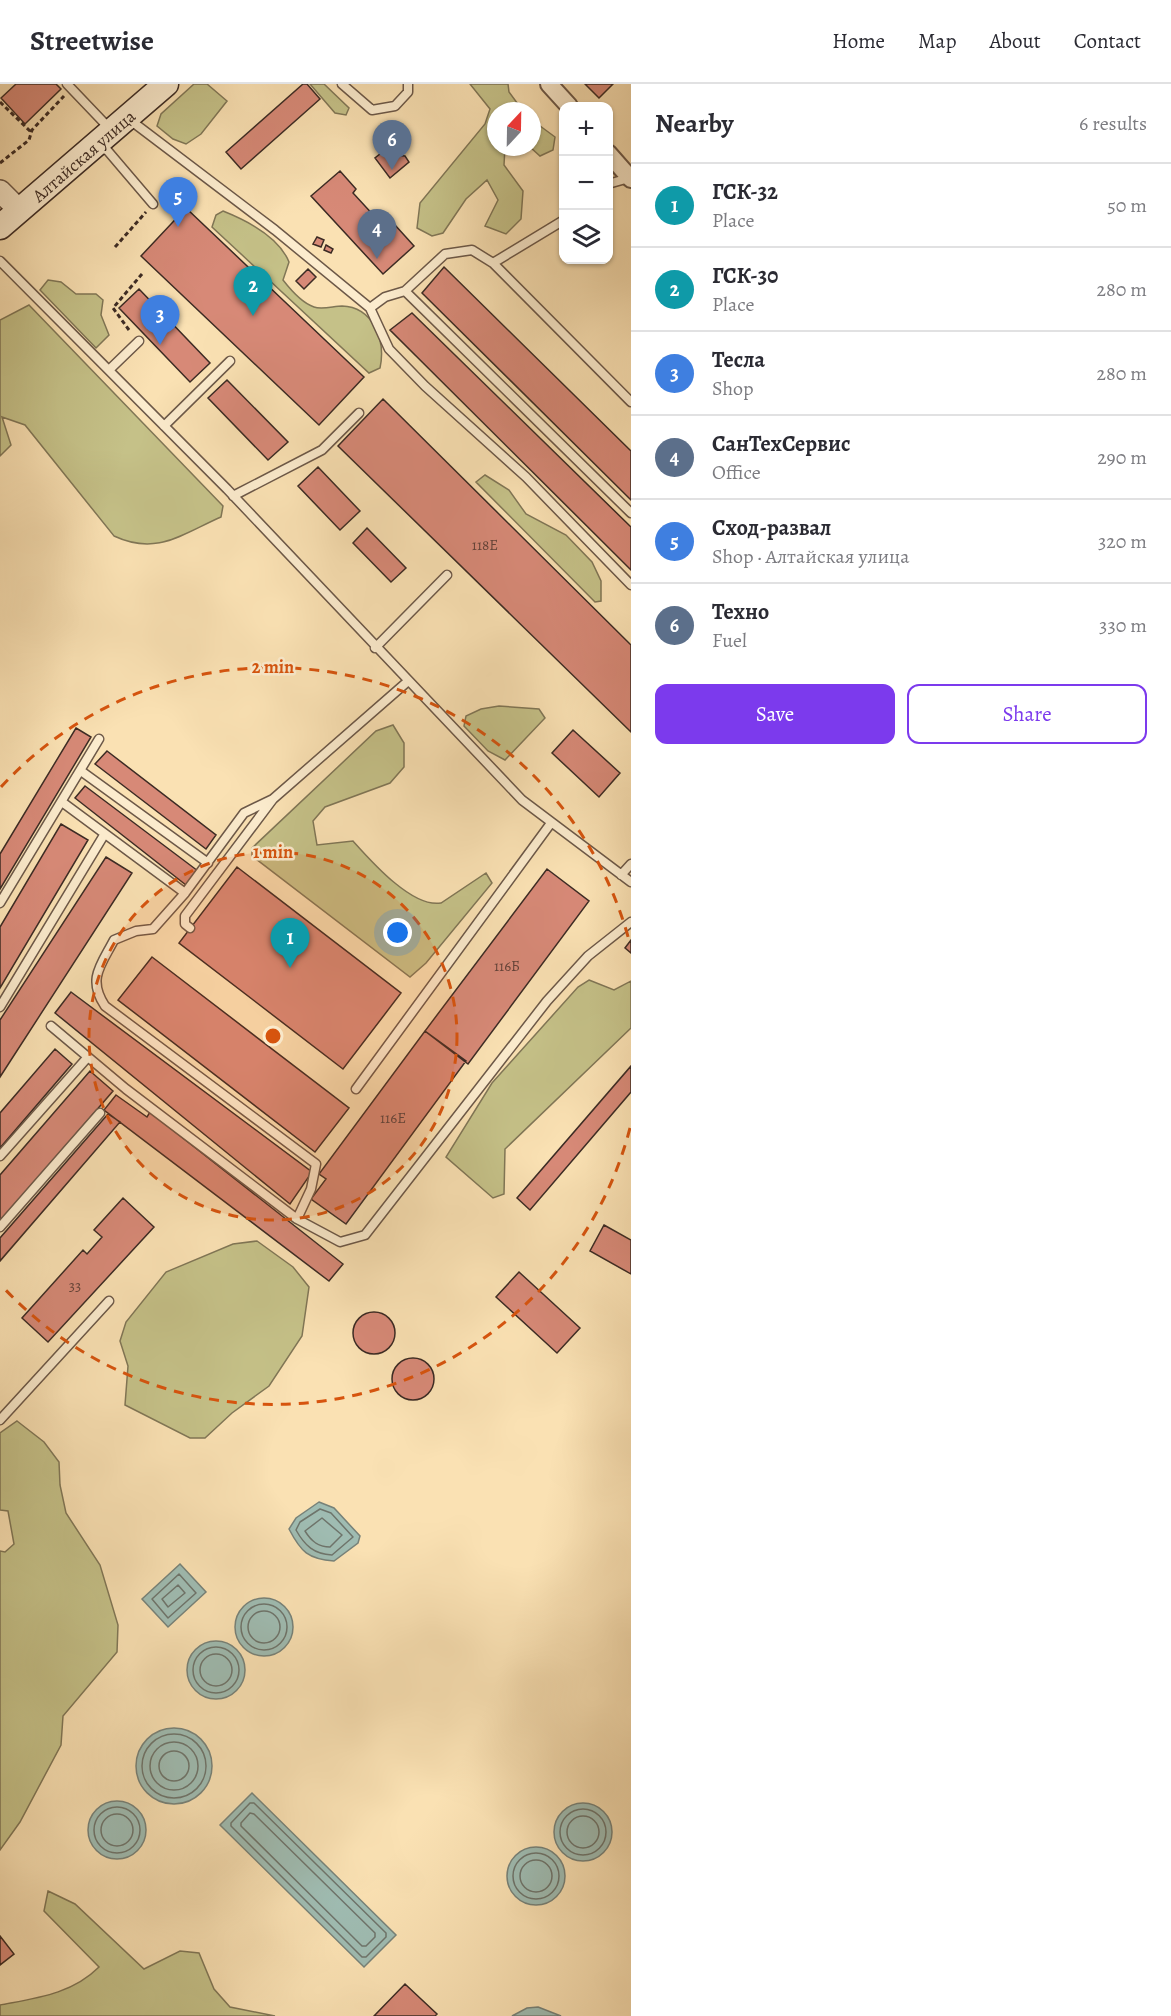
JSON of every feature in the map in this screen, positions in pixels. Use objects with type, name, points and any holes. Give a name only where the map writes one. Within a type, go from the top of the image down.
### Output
[{"type":"main road","name":"Алтайская улица","points":[[0,226],[166,84]]},
{"type":"street","points":[[549,84],[565,102]]},
{"type":"street","points":[[612,156],[631,178]]},
{"type":"street","points":[[0,191],[20,211]]},
{"type":"lane","points":[[342,84],[372,110],[395,106],[408,92],[408,84]]},
{"type":"lane","points":[[69,86],[113,130],[274,230],[370,308],[389,349],[425,386],[526,477],[631,585]]},
{"type":"lane","points":[[113,130],[153,204]]},
{"type":"lane","points":[[613,183],[631,178]]},
{"type":"lane","points":[[493,263],[559,223]]},
{"type":"lane","points":[[370,308],[385,297],[405,291],[445,254],[471,250],[493,263],[631,402]]},
{"type":"lane","points":[[0,261],[233,496],[407,682],[522,800],[631,882]]},
{"type":"lane","points":[[405,291],[631,513]]},
{"type":"lane","points":[[109,370],[139,341]]},
{"type":"lane","points":[[164,426],[230,361]]},
{"type":"lane","points":[[233,496],[322,450],[359,413]]},
{"type":"lane","points":[[375,648],[447,575]]},
{"type":"lane","points":[[190,928],[185,924],[185,916],[273,799],[407,682]]},
{"type":"lane","points":[[0,903],[99,739]]},
{"type":"lane","points":[[81,771],[208,863]]},
{"type":"lane","points":[[273,799],[244,813],[185,893],[153,929],[136,931],[114,940],[94,980],[97,995],[105,1006],[316,1164],[311,1189],[297,1219]]},
{"type":"lane","points":[[62,802],[185,893]]},
{"type":"lane","points":[[357,1089],[551,824]]},
{"type":"lane","points":[[0,1007],[104,835]]},
{"type":"lane","points":[[621,874],[631,864]]},
{"type":"lane","points":[[51,1026],[87,1058],[297,1219],[340,1242],[365,1235],[547,1002],[588,956],[631,922]]},
{"type":"lane","points":[[0,1156],[87,1058]]},
{"type":"lane","points":[[0,1227],[100,1113]]},
{"type":"lane","points":[[0,1420],[109,1301]]},
{"type":"path","points":[[0,163],[29,140],[31,132],[69,86]]},
{"type":"path","points":[[0,102],[31,132]]},
{"type":"path","points":[[115,247],[153,204]]},
{"type":"path","points":[[129,330],[113,308],[142,274]]},
{"type":"shaded area","points":[[194,84],[207,84],[227,101],[201,134],[186,144],[173,139],[157,126],[161,114]]},
{"type":"shaded area","points":[[310,84],[324,84],[349,108],[346,115],[335,113]]},
{"type":"shaded area","points":[[470,84],[508,84],[509,92],[516,102],[487,102],[487,105]]},
{"type":"shaded area","points":[[487,118],[487,156],[504,156],[504,165],[523,191],[521,219],[506,234],[485,226],[498,200],[487,180],[466,199],[443,233],[432,236],[417,228],[420,203],[485,124]]},
{"type":"shaded area","points":[[541,127],[555,137],[553,150],[541,156]]},
{"type":"shaded area","points":[[223,211],[262,231],[278,245],[289,262],[283,280],[305,302],[317,308],[342,306],[353,308],[362,312],[369,319],[379,336],[380,368],[369,373],[212,227],[216,215]]},
{"type":"shaded area","points":[[48,280],[61,282],[76,294],[96,294],[103,300],[101,315],[109,335],[96,348],[40,290]]},
{"type":"shaded area","points":[[29,305],[223,506],[221,517],[169,540],[143,544],[129,542],[114,536],[25,425],[2,417],[11,445],[0,456],[0,320]]},
{"type":"shaded area","points":[[485,475],[509,490],[526,514],[566,535],[592,562],[601,581],[601,601],[595,602],[476,482]]},
{"type":"shaded area","points":[[499,706],[539,709],[545,718],[505,760],[488,751],[464,726],[466,716],[481,709]]},
{"type":"shaded area","points":[[393,725],[404,743],[404,767],[390,783],[325,807],[313,821],[317,845],[353,841],[370,860],[405,891],[430,903],[441,903],[486,873],[492,883],[426,963],[410,977],[252,856],[252,848],[376,731]]},
{"type":"shaded area","points":[[589,980],[614,990],[631,981],[631,1028],[505,1149],[504,1194],[493,1198],[446,1157],[492,1083],[578,987]]},
{"type":"shaded area","points":[[257,1241],[293,1267],[309,1287],[302,1336],[269,1386],[232,1413],[205,1438],[190,1438],[125,1405],[128,1366],[120,1341],[126,1322],[166,1272],[233,1244]]},
{"type":"shaded area","points":[[17,1421],[44,1442],[59,1462],[60,1485],[66,1513],[100,1565],[118,1625],[117,1652],[63,1716],[61,1745],[20,1822],[0,1850],[0,1551],[5,1552],[14,1544],[8,1511],[0,1510],[0,1433]]},
{"type":"shaded area","points":[[48,1891],[75,1904],[144,1969],[180,1951],[199,1953],[214,1989],[230,2007],[275,2016],[0,2016],[0,2005],[53,1994],[89,1976],[99,1967],[44,1911]]},
{"type":"water","points":[[319,1502],[334,1508],[360,1536],[358,1543],[334,1561],[306,1553],[289,1529],[296,1518]]},
{"type":"water","points":[[180,1564],[206,1592],[168,1627],[142,1599]]},
{"type":"water","points":[[258,1598],[270,1598],[285,1606],[293,1621],[293,1633],[285,1648],[270,1656],[258,1656],[243,1648],[235,1633],[235,1621],[243,1606]]},
{"type":"water","points":[[210,1641],[222,1641],[237,1649],[245,1664],[245,1676],[237,1691],[222,1699],[210,1699],[195,1691],[187,1676],[187,1664],[195,1649]]},
{"type":"water","points":[[174,1728],[188,1731],[201,1739],[209,1752],[212,1766],[209,1780],[201,1793],[188,1801],[174,1804],[160,1801],[147,1793],[139,1780],[136,1766],[139,1752],[147,1739],[160,1731]]},
{"type":"water","points":[[252,1793],[396,1935],[364,1967],[220,1825]]},
{"type":"water","points":[[111,1801],[123,1801],[138,1809],[146,1824],[146,1836],[138,1851],[123,1859],[111,1859],[96,1851],[88,1836],[88,1824],[96,1809]]},
{"type":"water","points":[[577,1803],[589,1803],[604,1811],[612,1826],[612,1838],[604,1853],[589,1861],[577,1861],[562,1853],[554,1838],[554,1826],[562,1811]]},
{"type":"water","points":[[530,1847],[542,1847],[557,1855],[565,1870],[565,1882],[557,1897],[542,1905],[530,1905],[515,1897],[507,1882],[507,1870],[515,1855]]},
{"type":"water","points":[[538,2007],[561,2016],[512,2016],[527,2008]]},
{"type":"building","points":[[16,84],[56,84],[61,89],[25,124],[1,98]]},
{"type":"building","points":[[303,84],[307,84],[320,99],[241,169],[226,152]]},
{"type":"building","points":[[585,84],[613,84],[599,98]]},
{"type":"building","points":[[380,154],[405,156],[409,162],[390,178],[375,158]]},
{"type":"building","points":[[340,171],[356,189],[353,193],[388,231],[395,225],[414,246],[383,274],[311,196]]},
{"type":"building","points":[[186,208],[364,377],[319,425],[141,256]]},
{"type":"building","points":[[317,237],[324,240],[321,247],[313,244]]},
{"type":"building","points":[[326,245],[333,249],[331,253],[324,250]]},
{"type":"building","points":[[444,267],[631,451],[631,500],[422,293]]},
{"type":"building","points":[[308,269],[316,277],[304,289],[296,281]]},
{"type":"building","points":[[139,289],[210,363],[190,382],[119,308]]},
{"type":"building","points":[[412,313],[631,527],[631,570],[390,330]]},
{"type":"building","points":[[227,380],[288,442],[268,460],[208,398]]},
{"type":"building","points":[[383,399],[631,645],[631,732],[338,446]]},
{"type":"building","points":[[318,467],[360,511],[340,530],[298,486]]},
{"type":"building","points":[[367,528],[406,568],[391,582],[353,543]]},
{"type":"building","points":[[76,728],[91,737],[0,889],[0,854]]},
{"type":"building","points":[[573,730],[620,773],[599,797],[552,753]]},
{"type":"building","points":[[107,751],[216,835],[206,849],[95,764]]},
{"type":"building","points":[[85,786],[198,871],[186,885],[75,798]]},
{"type":"building","points":[[61,824],[88,840],[0,988],[0,927]]},
{"type":"building","points":[[106,857],[132,873],[0,1077],[0,1020]]},
{"type":"building","points":[[237,867],[401,993],[343,1069],[179,943]]},
{"type":"building","points":[[547,869],[589,901],[468,1064],[425,1031]]},
{"type":"building","points":[[631,940],[631,953],[625,948]]},
{"type":"building","points":[[152,957],[349,1108],[315,1152],[118,1000]]},
{"type":"building","points":[[71,992],[312,1172],[290,1204],[55,1013]]},
{"type":"building","points":[[425,1031],[466,1061],[346,1224],[311,1199],[326,1179],[319,1174]]},
{"type":"building","points":[[55,1049],[72,1064],[0,1148],[0,1113]]},
{"type":"building","points":[[631,1066],[631,1092],[530,1210],[517,1198]]},
{"type":"building","points":[[90,1071],[113,1091],[0,1222],[0,1175]]},
{"type":"building","points":[[116,1095],[147,1117],[150,1112],[343,1264],[329,1281],[104,1110]]},
{"type":"building","points":[[108,1114],[120,1122],[0,1261],[0,1238]]},
{"type":"building","points":[[123,1198],[154,1227],[48,1342],[22,1318],[83,1250],[87,1254],[102,1237],[94,1230]]},
{"type":"building","points":[[604,1225],[631,1240],[631,1274],[590,1251]]},
{"type":"building","points":[[519,1272],[580,1328],[557,1353],[496,1297]]},
{"type":"building","points":[[374,1312],[382,1313],[389,1318],[394,1325],[394,1341],[389,1348],[382,1353],[374,1354],[366,1353],[359,1348],[354,1341],[353,1333],[354,1325],[359,1318],[366,1313]]},
{"type":"building","points":[[413,1358],[421,1359],[428,1364],[433,1371],[433,1387],[428,1394],[421,1399],[413,1400],[405,1399],[398,1394],[393,1387],[392,1379],[393,1371],[398,1364],[405,1359]]},
{"type":"building","points":[[0,1936],[14,1954],[0,1965]]},
{"type":"building","points":[[405,1984],[437,2014],[435,2016],[374,2016]]},
{"type":"place","name":"Техно","points":[[392,170]]},
{"type":"place","name":"Сход-развал","points":[[178,227]]},
{"type":"place","name":"СанТехСервис","points":[[377,259]]},
{"type":"place","name":"ГСК-30","points":[[253,316]]},
{"type":"place","name":"Тесла","points":[[160,345]]},
{"type":"place","name":"ГСК-32","points":[[290,968]]}]
